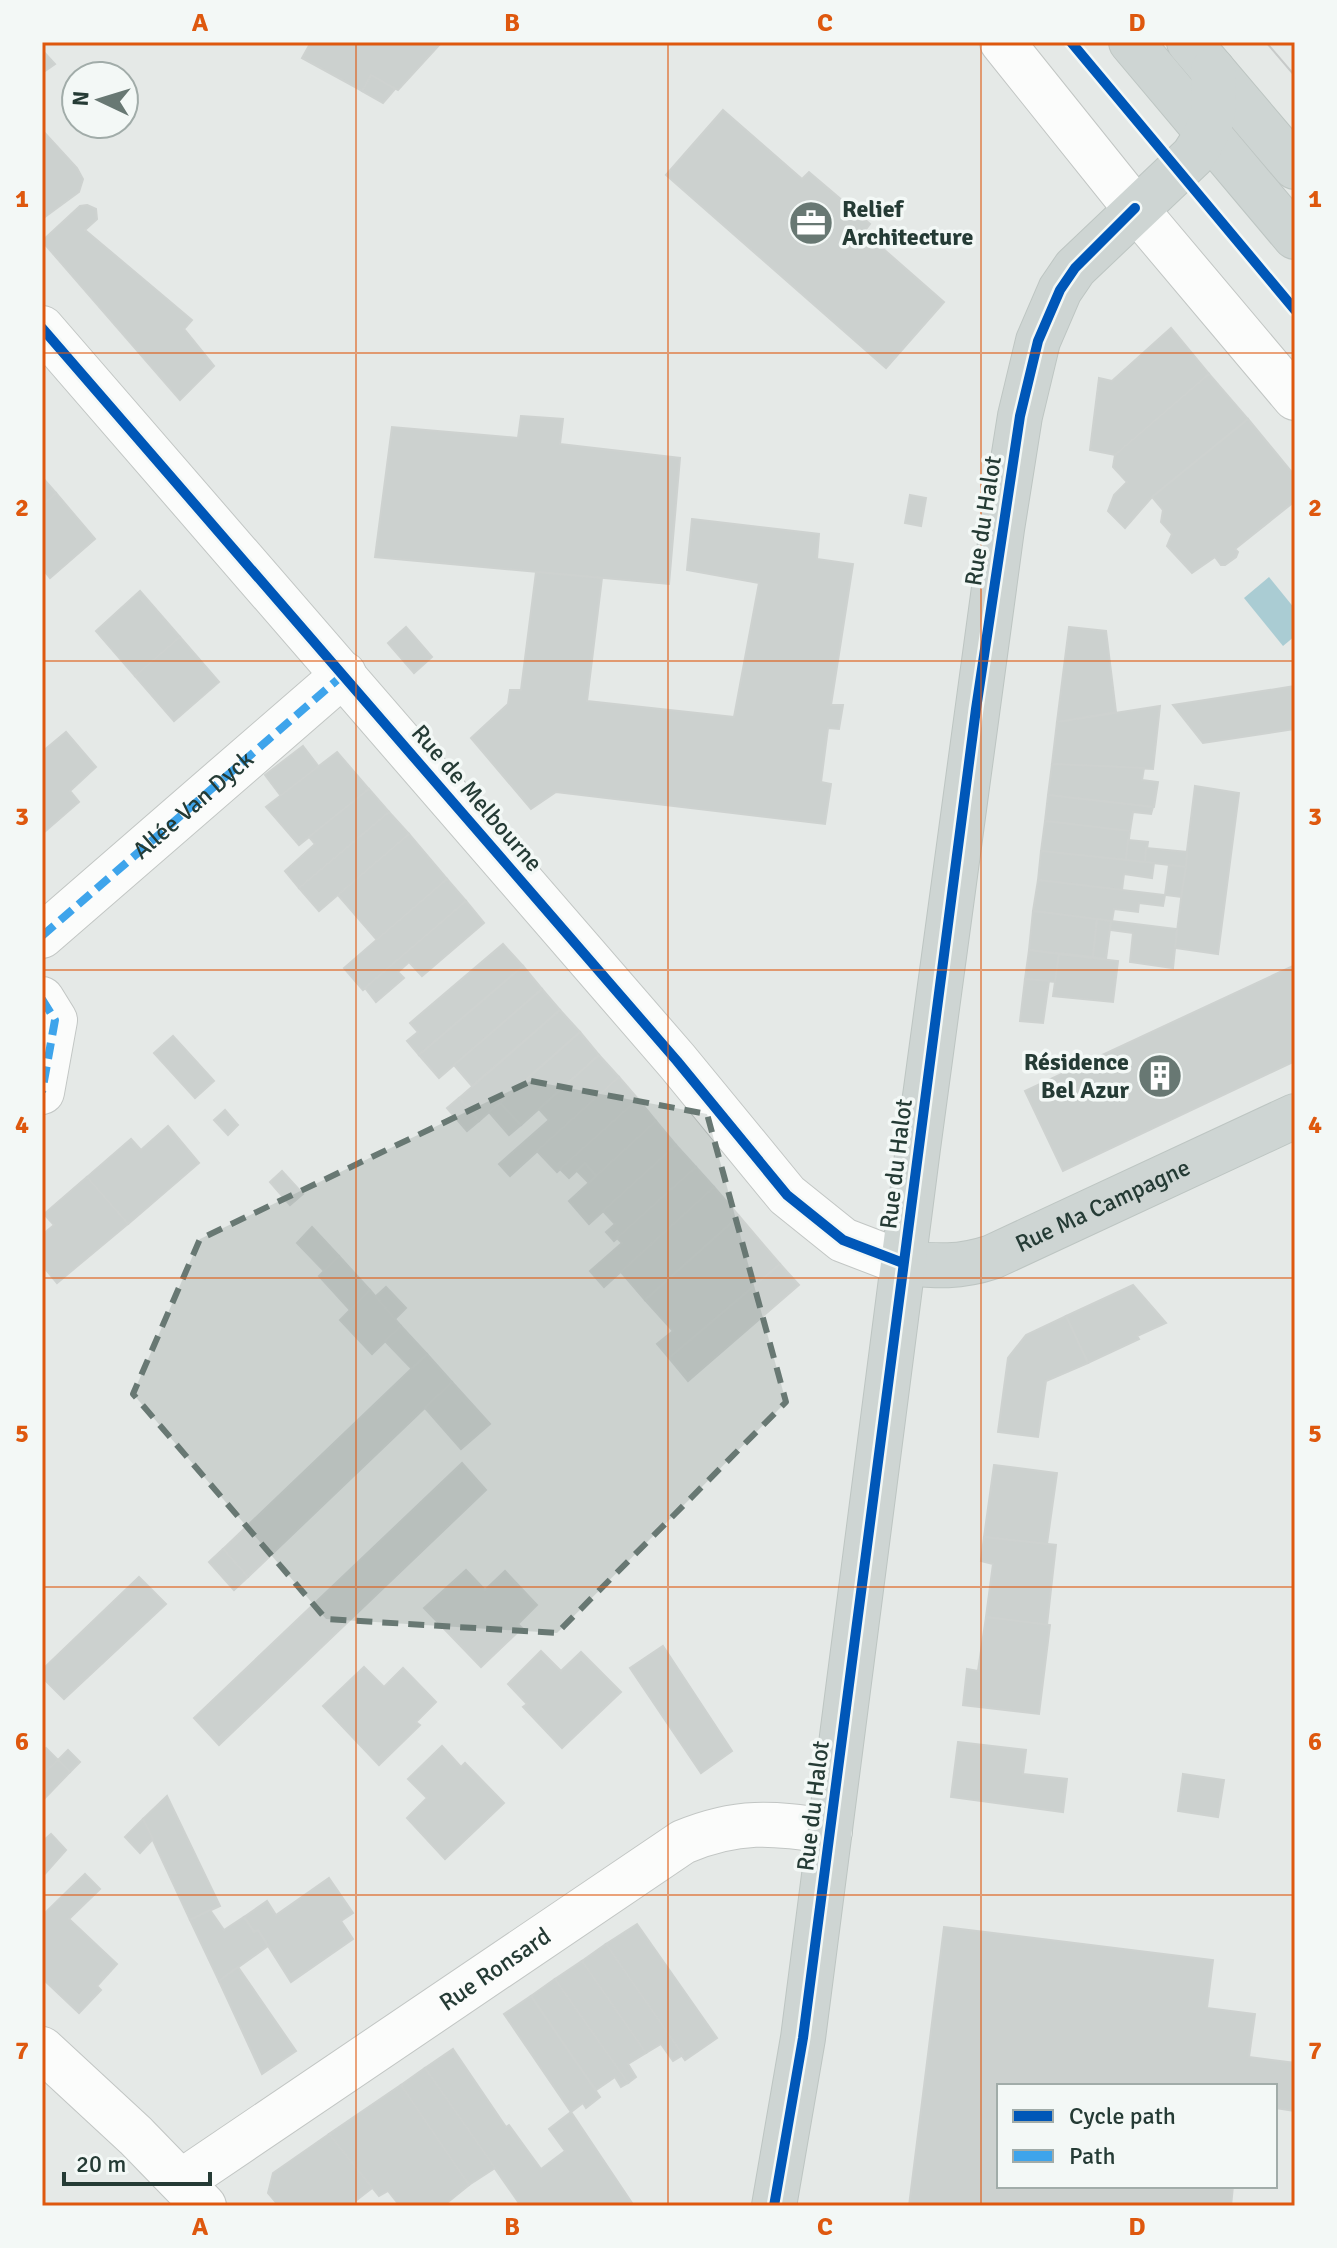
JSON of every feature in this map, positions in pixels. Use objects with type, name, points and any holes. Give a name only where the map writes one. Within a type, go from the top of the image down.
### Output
[{"type":"main road","points":[[1131,42],[1295,237]]},
{"type":"main road","points":[[1201,56],[1215,109],[1208,134]]},
{"type":"main road","points":[[1201,56],[1295,167]]},
{"type":"main road","name":"Rue du Halot","points":[[774,2206],[803,2038],[978,694],[1014,453],[1029,377],[1038,341],[1060,290],[1075,268],[1135,208],[1179,171],[1208,134]]},
{"type":"main road","name":"Rue Ma Campagne","points":[[903,1263],[944,1267],[966,1265],[992,1257],[1295,1116]]},
{"type":"main road","name":"Rue du Halot","points":[[794,2206],[803,2038]]},
{"type":"street","points":[[1002,42],[1135,208],[1295,398]]},
{"type":"street","name":"Rue de Melbourne","points":[[42,328],[677,1061],[787,1195],[843,1240],[903,1263]]},
{"type":"street","name":"Allée Van Dyck","points":[[42,936],[344,674]]},
{"type":"street","points":[[42,999],[55,1020],[42,1092]]},
{"type":"street","name":"Rue Ronsard","points":[[193,2193],[683,1842],[713,1829],[751,1823],[830,1831]]},
{"type":"street","points":[[42,2049],[193,2193]]},
{"type":"highlighted area","points":[[531,1081],[707,1114],[786,1402],[557,1633],[326,1619],[133,1394],[200,1239]]},
{"type":"water","points":[[1269,577],[1295,609],[1295,636],[1283,646],[1244,598]]},
{"type":"building","points":[[311,42],[442,42],[398,90],[371,75],[362,91],[302,58]]},
{"type":"building","points":[[42,50],[55,64],[42,73]]},
{"type":"building","points":[[371,75],[395,89],[383,103],[362,91]]},
{"type":"building","points":[[723,110],[802,179],[809,172],[870,224],[864,232],[944,302],[886,368],[666,175]]},
{"type":"building","points":[[42,130],[77,168],[83,179],[79,192],[42,219]]},
{"type":"building","points":[[80,206],[96,209],[97,219],[85,230],[192,320],[184,329],[214,366],[180,400],[42,241]]},
{"type":"building","points":[[1171,328],[1209,374],[1115,455],[1090,450],[1099,378],[1112,381]]},
{"type":"building","points":[[1209,374],[1248,419],[1152,497],[1125,528],[1108,511],[1114,495],[1127,482],[1113,467],[1115,455]]},
{"type":"building","points":[[521,416],[563,419],[560,444],[680,458],[669,584],[375,557],[392,427],[518,438]]},
{"type":"building","points":[[1248,419],[1295,476],[1295,501],[1235,549],[1238,552],[1236,557],[1225,565],[1221,565],[1215,557],[1192,573],[1167,546],[1172,534],[1161,522],[1163,510],[1152,497]]},
{"type":"building","points":[[42,477],[56,493],[42,506]]},
{"type":"building","points":[[56,493],[95,539],[50,578],[42,568],[42,506]]},
{"type":"building","points":[[910,495],[926,498],[921,526],[905,523]]},
{"type":"building","points":[[692,519],[819,534],[817,559],[853,564],[831,705],[843,705],[839,729],[828,728],[821,782],[831,784],[825,824],[556,792],[531,809],[471,738],[508,704],[510,690],[521,690],[536,572],[602,578],[587,701],[734,717],[759,583],[687,570]]},
{"type":"building","points":[[140,591],[180,637],[135,676],[96,631]]},
{"type":"building","points":[[406,627],[432,657],[414,673],[388,643]]},
{"type":"building","points":[[1069,627],[1106,631],[1116,712],[1057,722]]},
{"type":"building","points":[[180,637],[219,682],[174,721],[135,676]]},
{"type":"building","points":[[1295,686],[1295,729],[1203,743],[1173,705]]},
{"type":"building","points":[[1160,706],[1153,769],[1052,764],[1057,722]]},
{"type":"building","points":[[66,732],[96,767],[70,791],[79,802],[42,834],[42,752]]},
{"type":"building","points":[[303,746],[319,767],[281,796],[265,775]]},
{"type":"building","points":[[337,752],[369,789],[299,845],[266,807]]},
{"type":"building","points":[[1052,764],[1144,768],[1142,780],[1158,782],[1154,807],[1048,795]]},
{"type":"building","points":[[1195,786],[1239,793],[1218,954],[1175,948]]},
{"type":"building","points":[[369,789],[389,812],[299,888],[285,871],[315,844],[309,837]]},
{"type":"building","points":[[1048,795],[1153,807],[1151,814],[1133,812],[1130,831],[1045,821]]},
{"type":"building","points":[[389,812],[409,834],[319,911],[299,888]]},
{"type":"building","points":[[1045,821],[1130,831],[1126,860],[1041,851]]},
{"type":"building","points":[[409,834],[447,879],[377,940],[338,895]]},
{"type":"building","points":[[1128,840],[1148,842],[1145,862],[1126,860]]},
{"type":"building","points":[[1146,848],[1187,852],[1186,867],[1145,862]]},
{"type":"building","points":[[1041,851],[1154,863],[1152,878],[1124,874],[1122,890],[1038,880]]},
{"type":"building","points":[[1169,865],[1186,867],[1181,897],[1165,895]]},
{"type":"building","points":[[447,879],[466,901],[363,990],[344,968]]},
{"type":"building","points":[[1038,880],[1165,895],[1163,906],[1139,903],[1138,912],[1114,909],[1112,921],[1033,911]]},
{"type":"building","points":[[466,901],[484,923],[422,976],[409,962],[398,972],[404,978],[376,1002],[365,988]]},
{"type":"building","points":[[1033,911],[1097,919],[1093,957],[1029,950]]},
{"type":"building","points":[[1097,919],[1111,921],[1106,959],[1093,957]]},
{"type":"building","points":[[1111,921],[1177,929],[1173,968],[1130,962],[1133,933],[1110,930]]},
{"type":"building","points":[[503,944],[523,966],[419,1055],[407,1041],[418,1032],[410,1023]]},
{"type":"building","points":[[1029,950],[1059,954],[1055,982],[1025,979]]},
{"type":"building","points":[[1059,954],[1118,961],[1113,1002],[1053,996]]},
{"type":"building","name":"Résidence Bel Azur","points":[[1295,965],[1295,1061],[1063,1171],[1025,1091]]},
{"type":"building","points":[[523,966],[542,989],[439,1078],[419,1055]]},
{"type":"building","points":[[1025,979],[1049,981],[1043,1023],[1020,1021]]},
{"type":"building","points":[[542,989],[560,1010],[472,1086],[454,1065]]},
{"type":"building","points":[[560,1010],[580,1032],[479,1121],[459,1098]]},
{"type":"building","points":[[580,1032],[599,1055],[521,1125],[500,1103]]},
{"type":"building","points":[[173,1036],[214,1081],[195,1098],[154,1053]]},
{"type":"building","points":[[599,1055],[619,1077],[510,1176],[499,1164],[549,1120],[539,1109]]},
{"type":"building","points":[[619,1077],[638,1099],[557,1172],[537,1151]]},
{"type":"building","points":[[459,1098],[479,1121],[467,1131],[447,1108]]},
{"type":"building","points":[[638,1099],[656,1121],[596,1176],[585,1163],[569,1178],[560,1169]]},
{"type":"building","points":[[500,1103],[521,1125],[509,1135],[489,1112]]},
{"type":"building","points":[[225,1110],[238,1125],[228,1135],[214,1120]]},
{"type":"building","points":[[656,1121],[676,1145],[589,1224],[569,1201]]},
{"type":"building","points":[[168,1126],[199,1163],[128,1224],[87,1177],[131,1139],[141,1150]]},
{"type":"building","points":[[676,1145],[696,1167],[614,1241],[606,1232],[615,1224],[603,1211]]},
{"type":"building","points":[[585,1163],[596,1176],[589,1183],[577,1171]]},
{"type":"building","points":[[696,1167],[714,1187],[604,1287],[590,1271],[622,1243],[617,1238]]},
{"type":"building","points":[[282,1171],[303,1194],[290,1205],[270,1182]]},
{"type":"building","points":[[87,1177],[128,1224],[57,1283],[42,1265],[42,1235],[54,1225],[44,1214]]},
{"type":"building","points":[[714,1187],[739,1216],[645,1300],[621,1272]]},
{"type":"building","points":[[739,1216],[780,1264],[669,1358],[657,1344],[673,1331],[645,1300]]},
{"type":"building","points":[[312,1227],[339,1256],[324,1271],[297,1243]]},
{"type":"building","points":[[339,1256],[370,1290],[350,1310],[319,1276]]},
{"type":"building","points":[[780,1264],[799,1285],[688,1381],[669,1358]]},
{"type":"building","points":[[1133,1285],[1166,1323],[1088,1363],[1066,1316]]},
{"type":"building","points":[[386,1287],[406,1308],[395,1319],[375,1297]]},
{"type":"building","points":[[370,1290],[401,1326],[372,1354],[340,1320]]},
{"type":"building","points":[[1066,1316],[1088,1363],[1046,1381],[1038,1437],[998,1432],[1008,1358],[1026,1335]]},
{"type":"building","points":[[401,1326],[427,1354],[412,1369],[385,1341]]},
{"type":"building","points":[[427,1354],[452,1382],[248,1577],[223,1549]]},
{"type":"building","points":[[452,1382],[490,1424],[461,1449],[425,1408]]},
{"type":"building","points":[[462,1463],[486,1490],[219,1745],[194,1718]]},
{"type":"building","points":[[994,1465],[1057,1473],[1047,1544],[984,1537]]},
{"type":"building","points":[[984,1537],[1056,1545],[1047,1625],[986,1617],[993,1564],[981,1561]]},
{"type":"building","points":[[223,1549],[248,1577],[234,1590],[209,1562]]},
{"type":"building","points":[[466,1570],[485,1590],[505,1571],[537,1605],[518,1624],[522,1628],[481,1667],[424,1608]]},
{"type":"building","points":[[139,1577],[166,1604],[64,1699],[42,1677],[42,1670]]},
{"type":"building","points":[[986,1617],[1050,1625],[1039,1714],[963,1705],[967,1669],[978,1671]]},
{"type":"building","points":[[663,1646],[732,1751],[701,1773],[630,1668]]},
{"type":"building","points":[[541,1651],[561,1671],[581,1652],[621,1692],[562,1748],[523,1707],[527,1704],[508,1684]]},
{"type":"building","points":[[364,1667],[384,1687],[403,1668],[436,1702],[416,1722],[420,1725],[379,1765],[323,1706]]},
{"type":"building","points":[[958,1742],[1026,1750],[1023,1774],[1067,1779],[1063,1812],[951,1797]]},
{"type":"building","points":[[442,1746],[461,1767],[465,1763],[504,1803],[445,1859],[407,1818],[427,1798],[408,1779]]},
{"type":"building","points":[[46,1748],[58,1760],[42,1775],[42,1751]]},
{"type":"building","points":[[68,1750],[80,1762],[70,1772],[58,1760]]},
{"type":"building","points":[[58,1760],[70,1772],[42,1801],[42,1775]]},
{"type":"building","points":[[1183,1774],[1224,1780],[1218,1817],[1178,1811]]},
{"type":"building","points":[[167,1796],[220,1906],[190,1920],[143,1819]]},
{"type":"building","points":[[143,1819],[153,1839],[140,1853],[125,1837]]},
{"type":"building","points":[[51,1834],[66,1850],[42,1877],[42,1842]]},
{"type":"building","points":[[85,1874],[100,1889],[69,1919],[117,1964],[97,1986],[101,1990],[79,2013],[42,1978],[42,1916]]},
{"type":"building","points":[[329,1878],[353,1913],[341,1921],[353,1939],[291,1982],[258,1930],[254,1932],[244,1917],[267,1901],[276,1915]]},
{"type":"building","points":[[210,1910],[224,1930],[244,1917],[254,1932],[258,1930],[268,1946],[219,1981],[190,1920]]},
{"type":"building","points":[[637,1924],[717,2038],[685,2060],[606,1944]]},
{"type":"building","points":[[944,1927],[1213,1960],[1207,2008],[1255,2014],[1249,2057],[1295,2063],[1295,2111],[1277,2108],[1277,2084],[997,2084],[997,2188],[1233,2188],[1231,2206],[909,2206]]},
{"type":"building","points":[[606,1944],[683,2055],[673,2061],[661,2044],[646,2053],[582,1961]]},
{"type":"building","points":[[582,1961],[646,2053],[628,2064],[636,2077],[628,2083],[555,1979]]},
{"type":"building","points":[[238,1967],[296,2051],[262,2074],[219,1981]]},
{"type":"building","points":[[555,1979],[628,2083],[621,2087],[615,2077],[596,2090],[531,1996]]},
{"type":"building","points":[[531,1996],[600,2097],[586,2108],[583,2103],[571,2112],[504,2014]]},
{"type":"building","points":[[453,2049],[506,2127],[509,2125],[541,2169],[565,2151],[549,2129],[571,2112],[634,2206],[521,2206],[425,2068]]},
{"type":"building","points":[[425,2068],[495,2168],[469,2185],[401,2085]]},
{"type":"building","points":[[401,2085],[469,2185],[443,2206],[400,2206],[388,2191],[379,2196],[329,2134]]},
{"type":"building","points":[[329,2134],[372,2188],[349,2206],[279,2206],[268,2193],[273,2173]]},
{"type":"tram line","points":[[1266,42],[1295,76]]},
{"type":"marked path","points":[[42,936],[344,674]]},
{"type":"marked path","points":[[42,999],[55,1020],[42,1092]]},
{"type":"cycle path","points":[[1071,42],[1295,310]]},
{"type":"cycle path","points":[[774,2206],[803,2038],[976,709],[1020,416],[1038,341],[1060,290],[1075,268],[1135,208]]},
{"type":"cycle path","points":[[42,328],[677,1061],[787,1195],[843,1240],[903,1263]]},
{"type":"place","name":"Relief Architecture","points":[[811,223]]},
{"type":"place","name":"Résidence Bel Azur","points":[[1160,1076]]}]
